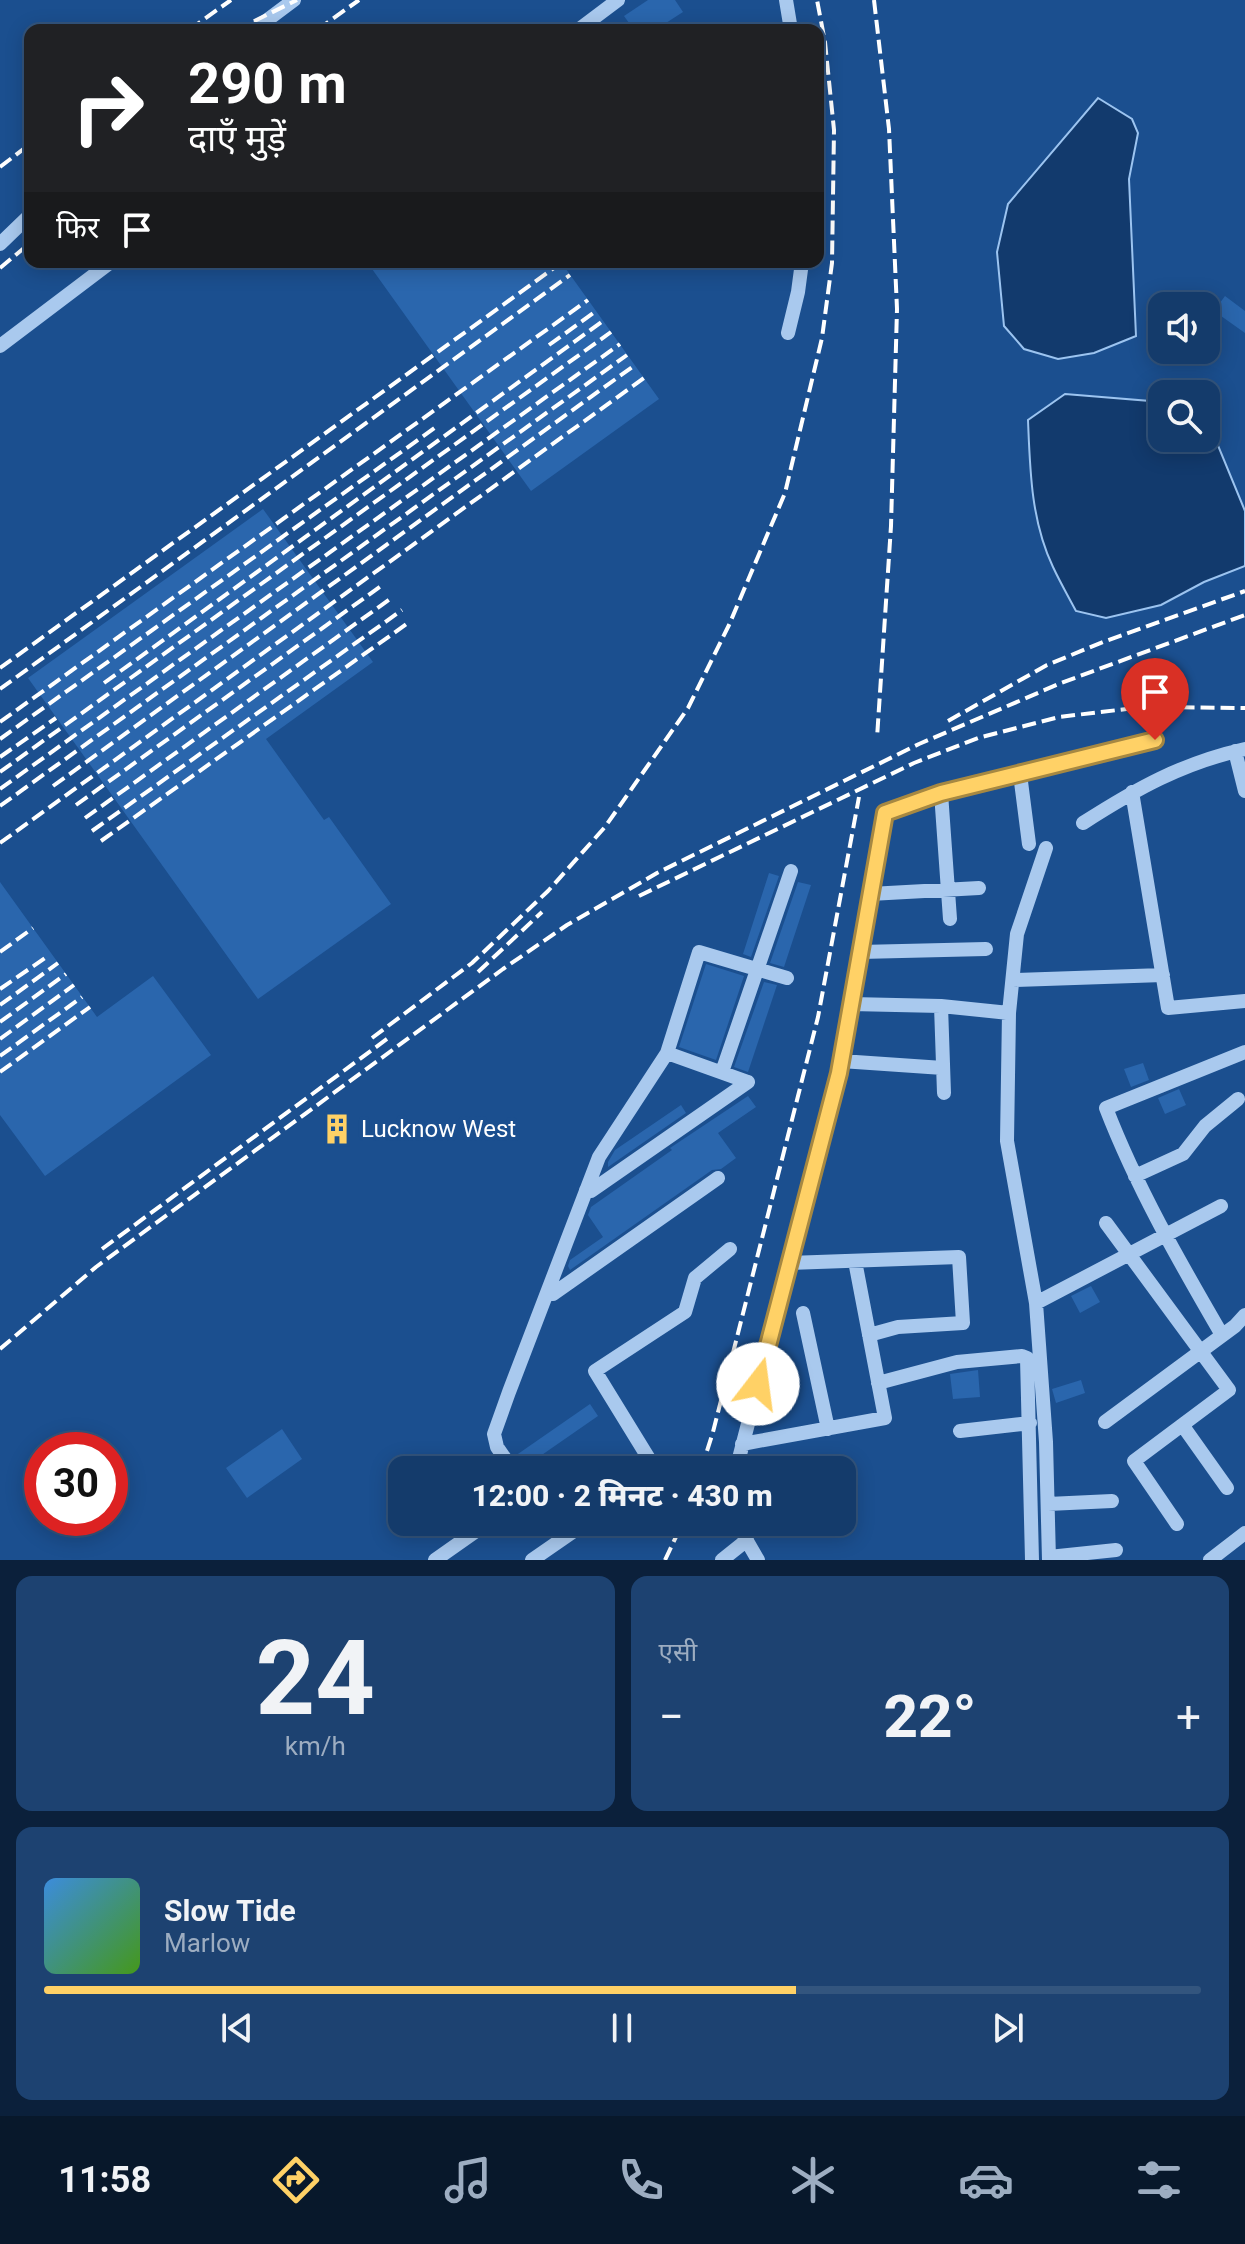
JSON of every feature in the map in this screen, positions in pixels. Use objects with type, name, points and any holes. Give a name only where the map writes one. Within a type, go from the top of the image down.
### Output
[{"type":"street","points":[[262,24],[294,0]]},
{"type":"street","points":[[586,24],[618,0]]},
{"type":"street","points":[[786,0],[790,24]]},
{"type":"street","points":[[0,244],[24,221]]},
{"type":"street","points":[[0,346],[103,268]]},
{"type":"street","points":[[788,333],[801,268]]},
{"type":"street","points":[[739,1456],[841,1061],[885,813],[941,793],[1155,740]]},
{"type":"street","points":[[1083,823],[1132,792],[1199,760],[1240,750],[1245,791]]},
{"type":"street","points":[[1020,774],[1029,844]]},
{"type":"street","points":[[1132,792],[1168,1008],[1245,1001]]},
{"type":"street","points":[[941,793],[950,919]]},
{"type":"street","points":[[1046,848],[1017,934],[1009,1013],[1007,1141],[1036,1303],[1046,1442],[1049,1558],[1116,1550]]},
{"type":"street","points":[[722,1072],[791,871]]},
{"type":"street","points":[[870,894],[979,888]]},
{"type":"street","points":[[860,952],[986,949]]},
{"type":"street","points":[[503,1456],[494,1434],[586,1190],[599,1157],[667,1053],[699,952],[787,978]]},
{"type":"street","points":[[1013,980],[1163,975]]},
{"type":"street","points":[[851,1004],[941,1006],[1009,1013]]},
{"type":"street","points":[[941,1006],[944,1093]]},
{"type":"street","points":[[1222,1335],[1165,1236],[1106,1108],[1245,1052]]},
{"type":"street","points":[[586,1190],[591,1191],[748,1082],[667,1053]]},
{"type":"street","points":[[841,1061],[943,1068]]},
{"type":"street","points":[[1135,1176],[1183,1154],[1205,1126],[1238,1099]]},
{"type":"street","points":[[547,1293],[553,1294],[718,1178]]},
{"type":"street","points":[[1036,1303],[1221,1206]]},
{"type":"street","points":[[1106,1223],[1229,1390],[1134,1461],[1177,1524]]},
{"type":"street","points":[[648,1456],[595,1371],[685,1312],[695,1278],[730,1249]]},
{"type":"street","points":[[789,1263],[959,1257],[963,1323],[898,1327],[869,1335]]},
{"type":"street","points":[[742,1444],[885,1418],[855,1261]]},
{"type":"street","points":[[803,1313],[828,1429]]},
{"type":"street","points":[[1105,1422],[1222,1335],[1242,1326]]},
{"type":"street","points":[[878,1383],[957,1362],[1027,1358],[1032,1560]]},
{"type":"street","points":[[960,1431],[1030,1423]]},
{"type":"street","points":[[1183,1426],[1227,1488]]},
{"type":"street","points":[[1048,1504],[1112,1501]]},
{"type":"street","points":[[1210,1560],[1245,1533]]},
{"type":"street","points":[[435,1560],[469,1536]]},
{"type":"street","points":[[532,1560],[566,1536]]},
{"type":"street","points":[[745,1536],[758,1560]]},
{"type":"street","points":[[722,1560],[747,1540]]},
{"type":"water","points":[[1098,98],[1132,119],[1138,133],[1129,179],[1136,336],[1094,353],[1058,359],[1024,349],[1004,326],[997,252],[1008,204]]},
{"type":"water","points":[[1065,394],[1148,401],[1148,452],[1220,450],[1245,511],[1245,566],[1204,582],[1161,605],[1106,618],[1076,611],[1053,567],[1040,532],[1033,495],[1028,420]]},
{"type":"building","points":[[648,0],[675,0],[683,12],[664,24],[630,24],[624,16]]},
{"type":"building","points":[[371,268],[565,268],[659,399],[531,491]]},
{"type":"building","points":[[1225,296],[1245,311],[1245,333],[1220,315],[1220,303]]},
{"type":"building","points":[[263,509],[373,662],[266,739],[324,820],[329,817],[391,904],[258,999],[28,678]]},
{"type":"building","points":[[769,873],[779,876],[751,957],[743,954]]},
{"type":"building","points":[[0,882],[97,1017],[153,976],[211,1055],[45,1176],[0,1115]]},
{"type":"building","points":[[798,882],[811,885],[784,967],[770,963]]},
{"type":"building","points":[[706,964],[744,976],[716,1060],[679,1047]]},
{"type":"building","points":[[764,982],[777,985],[748,1072],[734,1067]]},
{"type":"building","points":[[1143,1063],[1149,1080],[1131,1087],[1124,1069]]},
{"type":"building","points":[[1179,1089],[1186,1105],[1165,1114],[1158,1098]]},
{"type":"building","points":[[748,1096],[756,1107],[718,1133],[736,1158],[721,1169],[712,1170],[570,1270],[570,1260],[603,1237],[588,1215],[591,1207],[672,1150],[670,1148]]},
{"type":"building","points":[[681,1105],[686,1113],[608,1167],[615,1150]]},
{"type":"building","points":[[1091,1286],[1100,1302],[1080,1313],[1071,1296]]},
{"type":"building","points":[[978,1370],[980,1397],[953,1399],[950,1374]]},
{"type":"building","points":[[1081,1380],[1085,1393],[1056,1403],[1052,1389]]},
{"type":"building","points":[[590,1404],[598,1416],[540,1456],[515,1456]]},
{"type":"building","points":[[282,1429],[302,1459],[247,1498],[226,1468]]},
{"type":"railway","points":[[197,24],[231,0]]},
{"type":"railway","points":[[248,24],[297,0]]},
{"type":"railway","points":[[325,24],[359,0]]},
{"type":"railway","points":[[817,0],[822,24]]},
{"type":"railway","points":[[874,0],[889,129],[897,309],[891,526],[877,738]]},
{"type":"railway","points":[[372,1038],[472,963],[548,891],[605,827],[688,708],[729,625],[785,493],[822,338],[832,263],[834,130],[824,37]]},
{"type":"railway","points":[[0,167],[24,149]]},
{"type":"railway","points":[[0,268],[24,248]]},
{"type":"railway","points":[[0,668],[554,268]]},
{"type":"railway","points":[[0,689],[570,275]]},
{"type":"railway","points":[[0,722],[588,300]]},
{"type":"railway","points":[[549,345],[596,311]]},
{"type":"railway","points":[[104,683],[603,321]]},
{"type":"railway","points":[[0,772],[611,332]]},
{"type":"railway","points":[[0,789],[620,344]]},
{"type":"railway","points":[[0,806],[627,355]]},
{"type":"railway","points":[[53,786],[635,365]]},
{"type":"railway","points":[[0,843],[644,378]]},
{"type":"railway","points":[[0,739],[436,427]]},
{"type":"railway","points":[[76,805],[381,586]]},
{"type":"railway","points":[[948,721],[1047,665],[1245,591]]},
{"type":"railway","points":[[85,818],[390,599]]},
{"type":"railway","points":[[92,831],[402,610]]},
{"type":"railway","points":[[0,1349],[96,1267],[567,925],[657,873],[919,744],[1061,683],[1245,615]]},
{"type":"railway","points":[[101,841],[408,623]]},
{"type":"railway","points":[[639,896],[914,763],[978,738],[1059,717],[1143,707],[1245,708]]},
{"type":"railway","points":[[0,757],[56,718]]},
{"type":"railway","points":[[705,1456],[818,1017],[859,797]]},
{"type":"railway","points":[[478,972],[542,912]]},
{"type":"railway","points":[[0,952],[33,928]]},
{"type":"railway","points":[[0,989],[48,956]]},
{"type":"railway","points":[[0,1005],[58,963]]},
{"type":"railway","points":[[0,1022],[66,974]]},
{"type":"railway","points":[[0,1039],[74,985]]},
{"type":"railway","points":[[0,1056],[82,997]]},
{"type":"railway","points":[[0,1072],[90,1007]]},
{"type":"railway","points":[[102,1249],[391,1036]]},
{"type":"railway","points":[[665,1560],[676,1536]]},
{"type":"place","name":"Lucknow West","points":[[337,1129]]},
{"type":"route","points":[[758,1384],[839,1073],[885,813],[941,793],[1155,740]]}]
